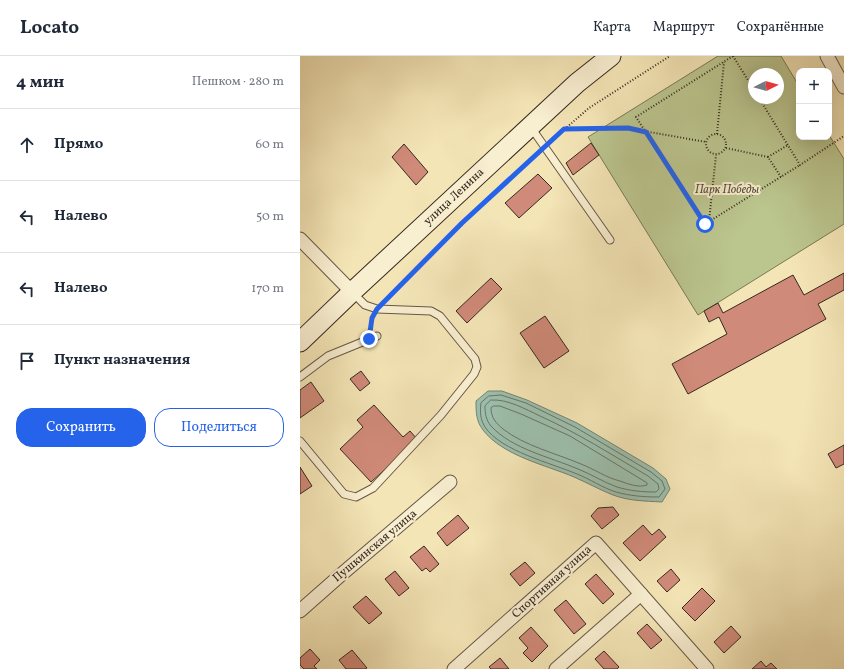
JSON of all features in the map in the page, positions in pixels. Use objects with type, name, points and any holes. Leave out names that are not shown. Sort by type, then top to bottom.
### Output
[{"type":"main road","name":"улица Ленина","points":[[300,342],[530,126],[577,83],[611,56]]},
{"type":"street","points":[[827,56],[844,87]]},
{"type":"street","points":[[300,239],[352,292]]},
{"type":"street","name":"Пушкинская улица","points":[[300,611],[342,573],[450,482]]},
{"type":"street","name":"Спортивная улица","points":[[454,669],[596,543],[707,669]]},
{"type":"street","points":[[556,669],[641,594]]},
{"type":"lane","points":[[530,126],[610,240]]},
{"type":"lane","points":[[300,441],[344,494],[356,497],[373,488],[441,415],[474,374],[477,367],[475,359],[440,316],[431,312],[377,309],[365,306],[352,292]]},
{"type":"lane","points":[[300,377],[328,356],[377,336]]},
{"type":"path","points":[[369,339],[372,318],[377,309],[462,223],[545,146],[589,108],[670,56]]},
{"type":"path","points":[[748,80],[733,56],[636,117],[705,224],[844,136]]},
{"type":"path","points":[[717,134],[724,62]]},
{"type":"path","points":[[763,104],[800,165]]},
{"type":"path","points":[[564,129],[628,128],[706,142]]},
{"type":"path","points":[[717,134],[725,139],[726,148],[722,153],[716,155],[706,149],[706,142],[710,136],[717,134]]},
{"type":"path","points":[[726,148],[768,157],[788,145]]},
{"type":"path","points":[[709,222],[716,155]]},
{"type":"path","points":[[768,157],[781,177]]},
{"type":"green space","name":"Парк Победы","points":[[718,56],[781,56],[796,81],[796,140],[832,140],[844,159],[844,224],[698,315],[588,137]]},
{"type":"water","points":[[488,391],[502,391],[527,400],[577,423],[653,468],[666,479],[670,489],[662,502],[625,498],[603,491],[574,477],[513,453],[492,439],[483,430],[479,423],[476,413],[476,401]]},
{"type":"building","points":[[591,143],[599,155],[573,175],[566,163]]},
{"type":"building","points":[[404,144],[428,172],[416,185],[392,157]]},
{"type":"building","points":[[538,174],[552,188],[519,218],[505,203]]},
{"type":"building","points":[[844,273],[844,290],[818,304],[826,319],[688,394],[672,364],[727,334],[719,317],[709,322],[704,311],[718,303],[723,313],[793,275],[804,295]]},
{"type":"building","points":[[491,278],[502,289],[467,323],[456,311]]},
{"type":"building","points":[[545,316],[569,351],[544,368],[520,333]]},
{"type":"building","points":[[361,371],[370,383],[360,391],[350,379]]},
{"type":"building","points":[[311,382],[324,401],[300,418],[300,390]]},
{"type":"building","points":[[374,405],[403,437],[410,431],[418,440],[371,482],[340,449],[363,427],[357,420]]},
{"type":"building","points":[[844,445],[844,464],[836,468],[828,454]]},
{"type":"building","points":[[300,467],[312,486],[300,494]]},
{"type":"building","points":[[613,507],[619,515],[602,529],[591,516],[598,508]]},
{"type":"building","points":[[458,515],[469,528],[447,546],[437,533]]},
{"type":"building","points":[[643,525],[652,535],[659,529],[666,537],[640,561],[623,543]]},
{"type":"building","points":[[424,546],[439,564],[430,572],[426,568],[422,571],[410,557]]},
{"type":"building","points":[[525,562],[535,573],[520,586],[510,574]]},
{"type":"building","points":[[671,569],[680,580],[667,592],[657,581]]},
{"type":"building","points":[[395,571],[409,588],[399,596],[385,579]]},
{"type":"building","points":[[596,574],[614,594],[603,604],[585,584]]},
{"type":"building","points":[[702,588],[715,601],[695,621],[682,608]]},
{"type":"building","points":[[366,596],[382,613],[369,624],[353,607]]},
{"type":"building","points":[[566,600],[586,624],[574,634],[554,610]]},
{"type":"building","points":[[647,624],[662,640],[651,649],[637,633]]},
{"type":"building","points":[[731,626],[741,637],[724,653],[714,642]]},
{"type":"building","points":[[531,627],[548,646],[532,662],[523,653],[528,648],[519,638]]},
{"type":"building","points":[[310,649],[320,660],[314,666],[317,669],[304,669],[300,665],[300,658]]},
{"type":"building","points":[[352,650],[367,668],[346,669],[339,660]]},
{"type":"building","points":[[604,651],[619,667],[617,669],[604,669],[595,659]]},
{"type":"building","points":[[500,658],[509,669],[491,669],[489,667]]},
{"type":"building","points":[[761,661],[766,667],[771,663],[777,669],[752,669]]},
{"type":"route","points":[[369,339],[372,318],[377,309],[462,223],[564,129],[628,128],[646,132],[705,224]]}]
